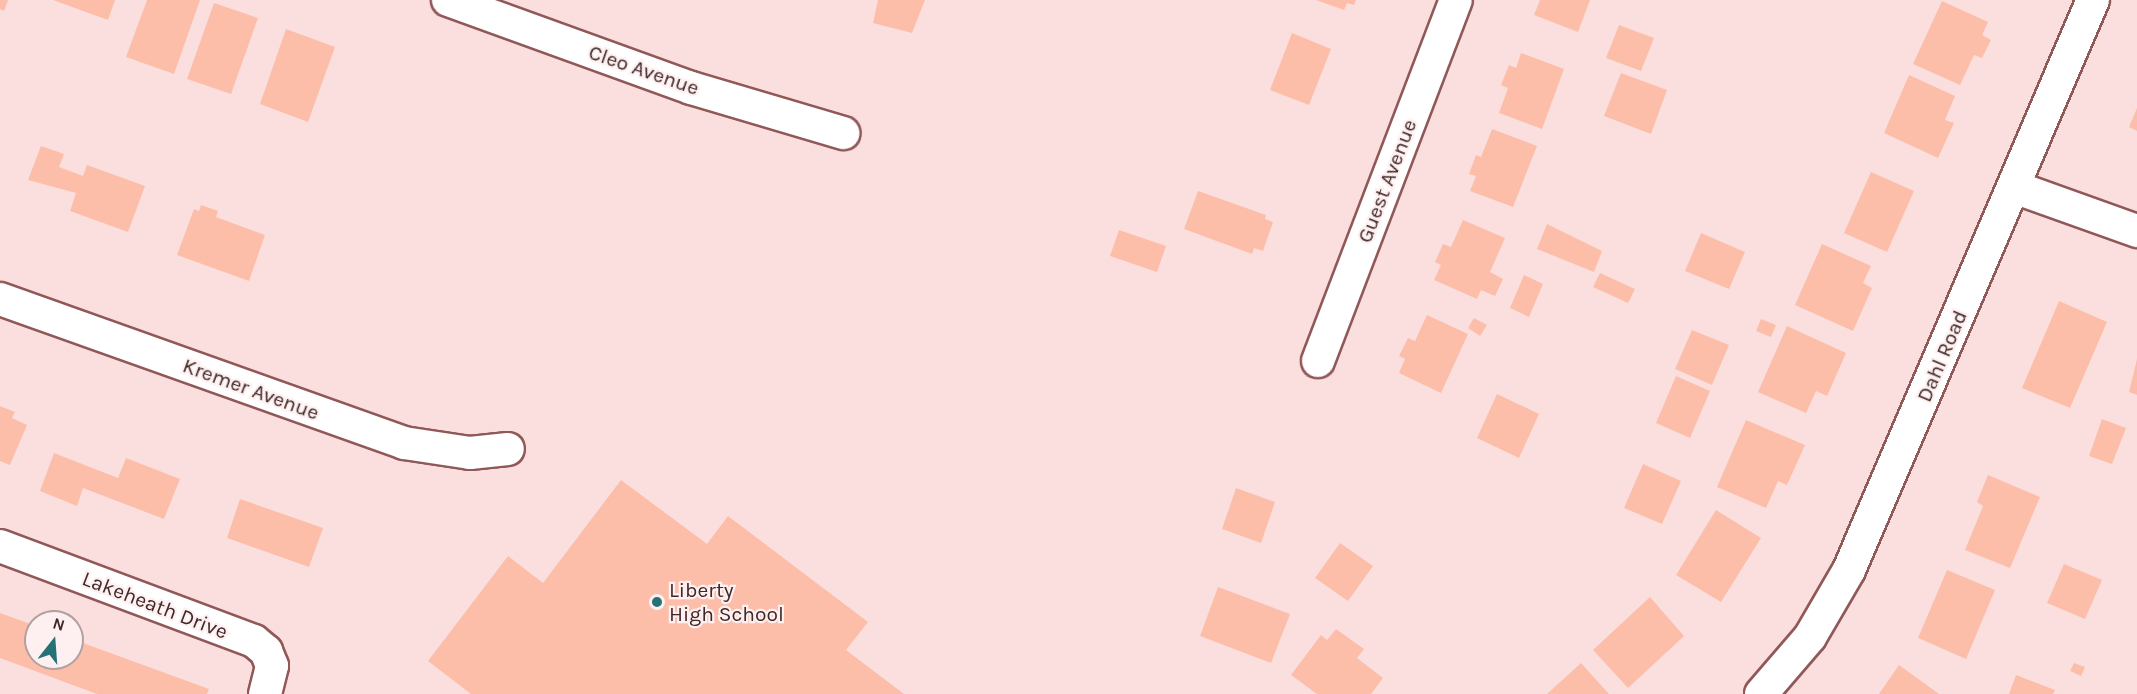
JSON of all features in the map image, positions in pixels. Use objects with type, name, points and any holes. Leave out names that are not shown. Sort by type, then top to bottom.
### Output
[{"type":"street","name":"Cleo Avenue","points":[[447,0],[691,88],[843,133]]},
{"type":"street","name":"Guest Avenue","points":[[1318,362],[1456,0]]},
{"type":"street","name":"Dahl Road","points":[[1761,694],[1810,637],[1849,570],[2093,0]]},
{"type":"street","points":[[2014,188],[2137,231]]},
{"type":"street","name":"Kremer Avenue","points":[[0,299],[404,442],[470,453],[508,449]]},
{"type":"street","name":"Lakeheath Drive","points":[[0,546],[254,641],[266,651],[272,666],[265,694]]},
{"type":"building","points":[[0,0],[8,0],[4,11],[0,9]]},
{"type":"building","points":[[53,0],[115,0],[108,20]]},
{"type":"building","points":[[147,0],[200,0],[174,74],[126,57]]},
{"type":"building","points":[[878,0],[925,0],[912,33],[873,23]]},
{"type":"building","points":[[1316,0],[1356,0],[1354,5],[1347,3],[1344,10]]},
{"type":"building","points":[[1540,0],[1590,0],[1578,32],[1534,15]]},
{"type":"building","points":[[1942,1],[1988,22],[1982,35],[1991,40],[1982,58],[1974,55],[1960,85],[1913,64]]},
{"type":"building","points":[[214,3],[258,18],[231,94],[187,79]]},
{"type":"building","points":[[1619,25],[1654,38],[1641,71],[1606,58]]},
{"type":"building","points":[[286,29],[335,47],[308,122],[260,104]]},
{"type":"building","points":[[1292,33],[1331,49],[1309,105],[1270,90]]},
{"type":"building","points":[[1521,53],[1564,69],[1542,129],[1499,113],[1508,88],[1501,85],[1509,65],[1516,68]]},
{"type":"building","points":[[1621,73],[1667,90],[1651,134],[1604,116]]},
{"type":"building","points":[[1909,75],[1955,96],[1945,120],[1954,123],[1938,158],[1884,133]]},
{"type":"building","points":[[2137,108],[2137,131],[2129,127]]},
{"type":"building","points":[[1492,129],[1537,146],[1513,207],[1470,191],[1476,176],[1469,174],[1476,155],[1481,157]]},
{"type":"building","points":[[41,146],[64,154],[59,167],[83,176],[87,165],[145,186],[128,232],[70,211],[76,193],[28,180]]},
{"type":"building","points":[[1871,172],[1914,191],[1887,252],[1844,233]]},
{"type":"building","points":[[1198,191],[1266,215],[1265,219],[1273,222],[1263,251],[1254,248],[1252,254],[1184,229]]},
{"type":"building","points":[[201,205],[218,211],[216,217],[265,235],[249,281],[177,255],[194,209],[199,211]]},
{"type":"building","points":[[1463,220],[1505,238],[1490,272],[1503,279],[1495,296],[1481,290],[1477,299],[1434,280],[1441,265],[1435,262],[1443,244],[1451,247]]},
{"type":"building","points":[[1547,224],[1602,251],[1594,272],[1537,249]]},
{"type":"building","points":[[1119,230],[1166,246],[1157,272],[1110,256]]},
{"type":"building","points":[[1701,233],[1745,252],[1729,289],[1685,271]]},
{"type":"building","points":[[1822,244],[1871,266],[1863,283],[1872,288],[1853,331],[1795,305]]},
{"type":"building","points":[[1600,273],[1635,289],[1628,303],[1593,287]]},
{"type":"building","points":[[1524,275],[1543,284],[1529,317],[1510,308]]},
{"type":"building","points":[[2059,301],[2107,322],[2070,408],[2022,388]]},
{"type":"building","points":[[1427,315],[1468,334],[1441,393],[1399,373],[1405,359],[1399,356],[1408,338],[1415,341]]},
{"type":"building","points":[[1474,318],[1487,325],[1480,336],[1468,328]]},
{"type":"building","points":[[1761,319],[1776,325],[1771,337],[1756,331]]},
{"type":"building","points":[[1787,326],[1846,353],[1827,396],[1816,391],[1806,413],[1758,392]]},
{"type":"building","points":[[1692,330],[1729,345],[1712,385],[1675,369]]},
{"type":"building","points":[[2137,359],[2137,395],[2129,392]]},
{"type":"building","points":[[1676,376],[1710,391],[1690,438],[1656,423]]},
{"type":"building","points":[[1497,394],[1539,414],[1519,458],[1477,438]]},
{"type":"building","points":[[0,406],[15,412],[12,418],[27,425],[10,465],[0,461]]},
{"type":"building","points":[[2102,419],[2126,428],[2112,464],[2089,456]]},
{"type":"building","points":[[1746,420],[1805,445],[1787,485],[1778,481],[1766,508],[1717,487]]},
{"type":"building","points":[[54,453],[118,478],[126,458],[180,479],[164,519],[83,488],[77,506],[40,491]]},
{"type":"building","points":[[1643,464],[1681,481],[1662,524],[1624,508]]},
{"type":"building","points":[[1988,475],[2040,497],[2010,568],[1965,550],[1983,506],[1977,502]]},
{"type":"building","name":"Liberty High School","points":[[621,480],[707,544],[728,516],[868,622],[846,650],[904,694],[471,694],[428,661],[508,556],[543,583]]},
{"type":"building","points":[[1236,488],[1275,502],[1261,543],[1222,529]]},
{"type":"building","points":[[240,499],[323,528],[309,567],[227,538]]},
{"type":"building","points":[[1716,510],[1761,538],[1721,602],[1676,575]]},
{"type":"building","points":[[1340,543],[1373,566],[1348,601],[1315,578]]},
{"type":"building","points":[[2064,564],[2102,580],[2085,619],[2047,603]]},
{"type":"building","points":[[1947,570],[1995,590],[1966,659],[1918,638]]},
{"type":"building","points":[[1218,587],[1290,614],[1271,663],[1200,636]]},
{"type":"building","points":[[1650,597],[1684,636],[1628,688],[1593,650]]},
{"type":"building","points":[[0,613],[24,622],[24,667],[0,658]]},
{"type":"building","points":[[1336,629],[1364,649],[1357,658],[1383,678],[1371,694],[1317,694],[1291,675],[1321,635],[1327,640]]},
{"type":"building","points":[[84,643],[209,689],[207,694],[97,694],[32,670],[84,670]]},
{"type":"building","points":[[1581,663],[1609,694],[1547,694]]},
{"type":"building","points":[[2074,663],[2085,667],[2081,676],[2070,671]]},
{"type":"building","points":[[1899,665],[1939,694],[1879,694]]},
{"type":"building","points":[[2016,675],[2055,690],[2053,694],[2009,694]]},
{"type":"place","name":"Liberty High School","points":[[657,602]]}]
